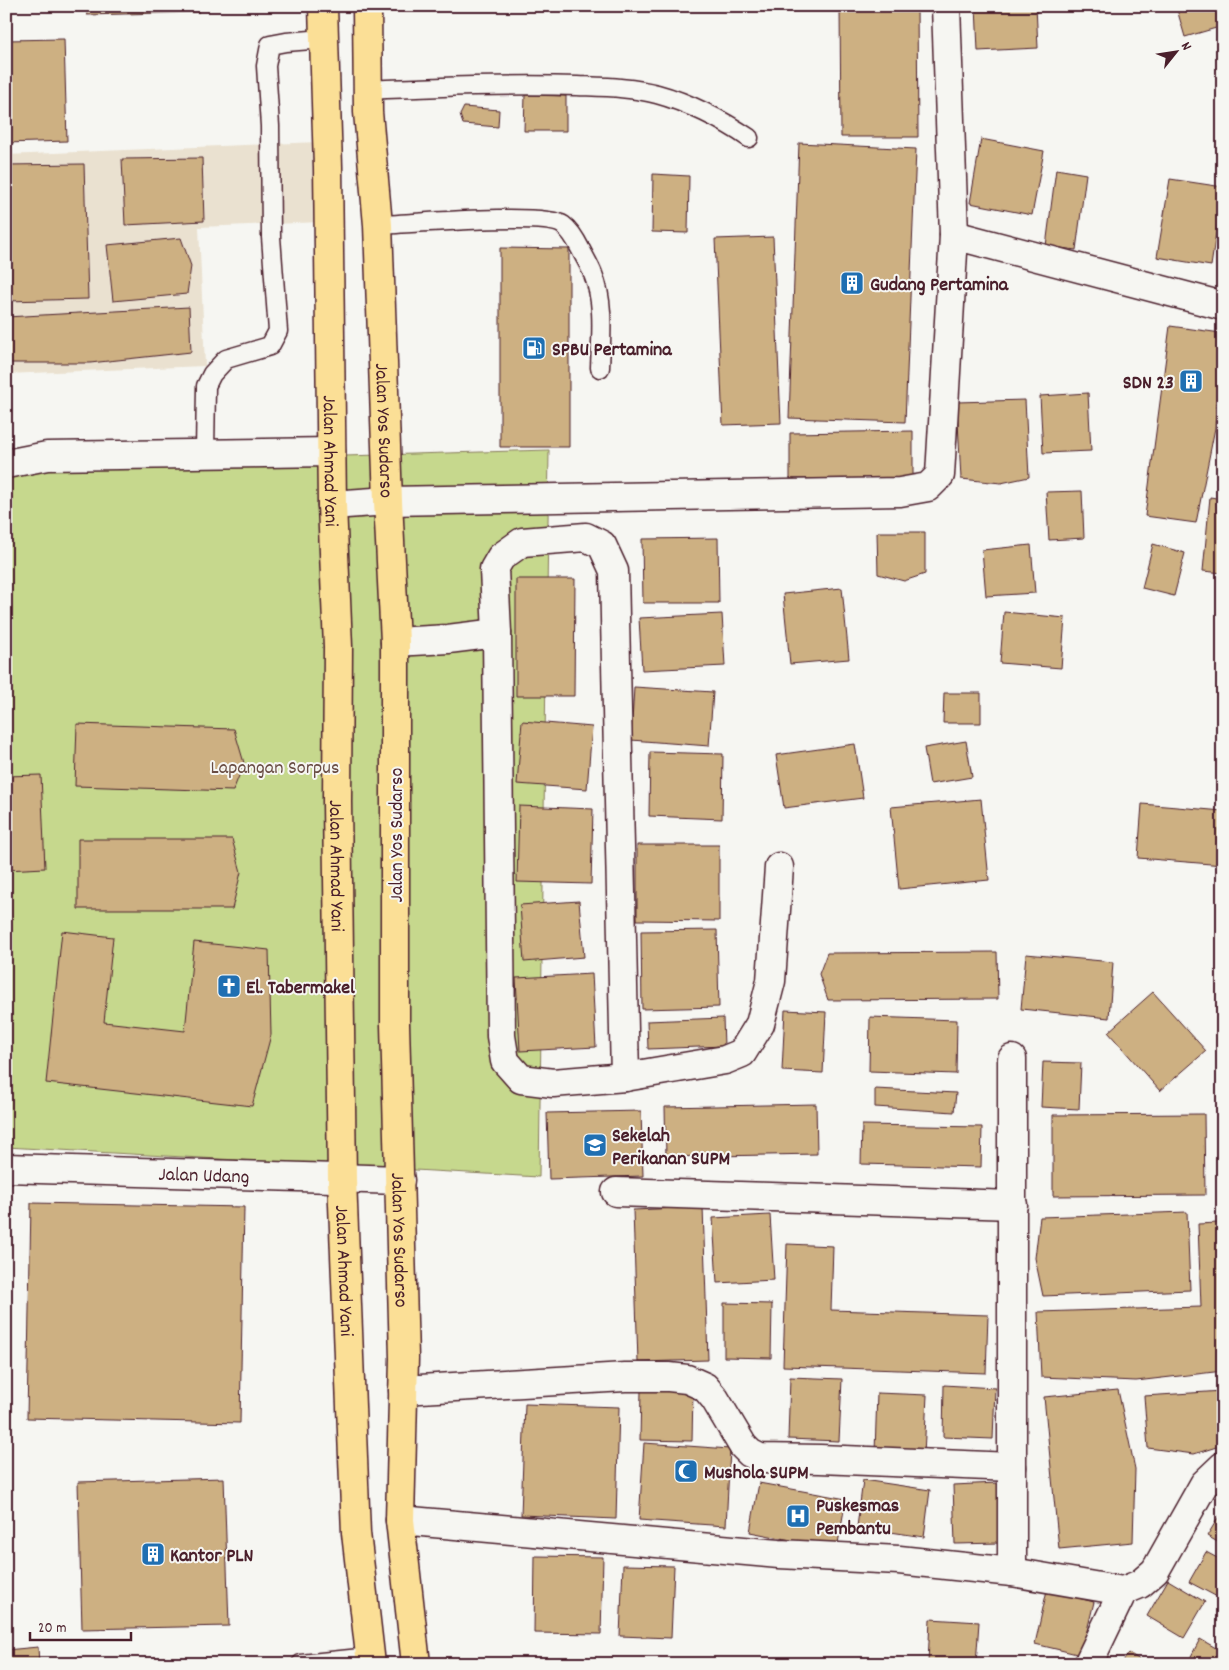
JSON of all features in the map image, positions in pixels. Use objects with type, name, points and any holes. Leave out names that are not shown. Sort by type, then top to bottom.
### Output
[{"type":"highway","name":"Jalan Ahmad Yani","points":[[323,6],[328,167],[330,452],[338,647],[337,802],[342,1180],[356,1533],[370,1660]]},
{"type":"highway","name":"Jalan Yos Sudarso","points":[[368,6],[368,112],[378,225],[395,642],[395,1024],[400,1180],[403,1390],[400,1520],[416,1664]]},
{"type":"street","points":[[332,505],[388,501],[900,492],[928,487],[940,475],[954,236],[946,6]]},
{"type":"street","points":[[954,236],[1223,306]]},
{"type":"street","points":[[6,464],[47,456],[330,452]]},
{"type":"street","points":[[625,1077],[614,571],[602,545],[586,537],[522,542],[501,557],[494,569],[497,633],[500,1036],[505,1061],[521,1079],[553,1083],[625,1077],[725,1060],[742,1053],[760,1024],[771,981],[779,867]]},
{"type":"street","points":[[395,642],[448,639],[497,633]]},
{"type":"street","points":[[1012,1059],[1012,1572]]},
{"type":"street","name":"Jalan Udang","points":[[6,1168],[342,1180],[400,1180]]},
{"type":"street","points":[[616,1192],[1013,1205]]},
{"type":"street","points":[[403,1390],[625,1377],[688,1379],[705,1387],[715,1399],[743,1446],[750,1454],[760,1458],[820,1458],[1012,1467]]},
{"type":"street","points":[[400,1520],[779,1554],[899,1560],[1012,1572],[1124,1591],[1140,1584],[1155,1571],[1204,1484],[1223,1466]]},
{"type":"street","points":[[1088,1664],[1124,1591]]},
{"type":"lane","points":[[206,454],[206,386],[212,374],[226,359],[270,346],[278,330],[271,238],[270,126],[266,66],[270,45],[324,39]]},
{"type":"lane","points":[[368,90],[520,84],[622,88],[665,97],[731,126],[749,138]]},
{"type":"lane","points":[[378,225],[499,220],[543,220],[563,225],[577,243],[593,275],[600,304],[602,334],[600,368]]},
{"type":"lane","points":[[301,1664],[370,1660]]},
{"type":"shaded area","points":[[318,142],[322,222],[199,227],[205,366],[6,374],[6,363],[90,363],[191,352],[189,308],[6,317],[6,301],[88,299],[84,164],[6,165],[6,155]],"holes":[[[202,158],[204,221],[125,224],[122,159]],[[181,238],[191,266],[187,294],[113,301],[107,245]]]},
{"type":"green space","name":"Lapangan Sorpus","points":[[549,450],[539,1177],[6,1147],[6,466]]},
{"type":"building","points":[[86,6],[199,6],[199,12],[87,15]]},
{"type":"building","points":[[840,6],[917,6],[918,137],[841,137]]},
{"type":"building","points":[[976,6],[1036,6],[1038,48],[978,51]]},
{"type":"building","points":[[1176,6],[1223,6],[1223,26],[1185,37]]},
{"type":"building","points":[[64,39],[67,141],[6,143],[6,40]]},
{"type":"building","points":[[525,95],[566,96],[566,131],[524,131]]},
{"type":"building","points":[[464,107],[499,110],[498,127],[463,124],[460,115]]},
{"type":"building","points":[[981,139],[1044,151],[1032,215],[970,203]]},
{"type":"building","name":"Gudang Pertamina","points":[[799,143],[916,149],[905,422],[789,418]]},
{"type":"building","points":[[202,158],[204,221],[125,225],[122,159]]},
{"type":"building","points":[[84,164],[88,299],[6,301],[6,165]]},
{"type":"building","points":[[1056,169],[1086,174],[1076,250],[1046,246]]},
{"type":"building","points":[[653,174],[689,176],[688,233],[652,232]]},
{"type":"building","points":[[1170,179],[1223,187],[1211,266],[1157,257]]},
{"type":"building","points":[[773,237],[781,423],[723,425],[715,239]]},
{"type":"building","points":[[181,238],[191,266],[187,294],[113,301],[107,245]]},
{"type":"building","name":"SPBU Pertamina","points":[[500,248],[569,249],[569,447],[500,447]]},
{"type":"building","points":[[189,307],[191,352],[90,363],[6,363],[6,317]]},
{"type":"building","name":"SDN 23","points":[[1170,326],[1221,333],[1215,428],[1196,523],[1145,516]]},
{"type":"building","points":[[1088,393],[1091,451],[1043,453],[1040,396]]},
{"type":"building","points":[[1025,400],[1029,477],[1001,483],[961,479],[957,402]]},
{"type":"building","points":[[913,431],[913,478],[790,479],[790,433]]},
{"type":"building","points":[[1082,491],[1084,538],[1049,540],[1046,492]]},
{"type":"building","points":[[1210,497],[1223,499],[1223,573],[1203,571]]},
{"type":"building","points":[[877,532],[925,532],[925,574],[904,581],[878,574]]},
{"type":"building","points":[[718,538],[719,603],[643,603],[642,539]]},
{"type":"building","points":[[1153,544],[1185,553],[1174,596],[1142,588]]},
{"type":"building","points":[[1031,545],[1035,593],[986,596],[982,550]]},
{"type":"building","points":[[516,579],[575,579],[574,696],[516,696]]},
{"type":"building","points":[[842,588],[849,659],[790,664],[783,594]]},
{"type":"building","points":[[1004,612],[1065,618],[1061,668],[1000,663]]},
{"type":"building","points":[[722,614],[725,666],[642,670],[639,618]]},
{"type":"building","points":[[634,687],[713,692],[709,746],[631,740]]},
{"type":"building","points":[[944,693],[981,693],[981,723],[943,723]]},
{"type":"building","points":[[522,721],[592,727],[587,789],[517,784]]},
{"type":"building","points":[[77,724],[234,729],[244,763],[233,791],[75,786]]},
{"type":"building","points":[[966,741],[972,777],[930,784],[924,748]]},
{"type":"building","points":[[855,744],[863,798],[784,808],[776,755]]},
{"type":"building","points":[[650,752],[723,754],[722,819],[649,816]]},
{"type":"building","points":[[41,775],[45,868],[6,870],[6,776]]},
{"type":"building","points":[[981,799],[989,880],[899,889],[891,807]]},
{"type":"building","points":[[1142,804],[1223,811],[1223,865],[1138,858]]},
{"type":"building","points":[[519,806],[593,809],[591,884],[517,882]]},
{"type":"building","points":[[78,839],[232,839],[241,872],[232,909],[78,909]]},
{"type":"building","points":[[637,845],[719,845],[719,921],[637,920]]},
{"type":"building","points":[[579,901],[584,957],[524,962],[520,905]]},
{"type":"building","points":[[717,930],[719,1007],[642,1009],[641,931]]},
{"type":"building","name":"El. Tabermakel","points":[[62,931],[113,937],[104,1022],[185,1031],[194,942],[269,950],[271,1035],[252,1106],[46,1083]]},
{"type":"building","points":[[997,952],[998,999],[828,1000],[819,974],[827,953]]},
{"type":"building","points":[[1026,954],[1113,962],[1109,1018],[1021,1009]]},
{"type":"building","points":[[592,974],[596,1047],[520,1051],[516,978]]},
{"type":"building","points":[[1153,992],[1206,1051],[1160,1091],[1108,1032]]},
{"type":"building","points":[[785,1010],[826,1012],[823,1073],[782,1071]]},
{"type":"building","points":[[870,1017],[957,1020],[956,1074],[869,1071]]},
{"type":"building","points":[[723,1018],[724,1046],[648,1049],[647,1021]]},
{"type":"building","points":[[1043,1062],[1081,1063],[1079,1109],[1041,1107]]},
{"type":"building","points":[[875,1089],[956,1093],[954,1112],[875,1107]]},
{"type":"building","points":[[816,1104],[817,1154],[666,1157],[665,1107]]},
{"type":"building","name":"Sekelah Perikanan SUPM","points":[[641,1111],[643,1176],[549,1179],[547,1113]]},
{"type":"building","points":[[1204,1114],[1205,1195],[1053,1196],[1053,1115]]},
{"type":"building","points":[[862,1125],[982,1127],[981,1167],[861,1164]]},
{"type":"building","points":[[31,1203],[244,1207],[240,1423],[27,1418]]},
{"type":"building","points":[[703,1207],[708,1360],[638,1362],[633,1210]]},
{"type":"building","points":[[1187,1212],[1190,1290],[1043,1296],[1035,1258],[1040,1217]]},
{"type":"building","points":[[770,1215],[774,1280],[717,1283],[713,1218]]},
{"type":"building","points":[[1218,1223],[1223,1371],[1136,1381],[1041,1377],[1038,1312],[1201,1307],[1198,1224]]},
{"type":"building","points":[[787,1244],[833,1246],[831,1310],[988,1315],[986,1373],[783,1366]]},
{"type":"building","points":[[724,1303],[772,1304],[771,1358],[724,1357]]},
{"type":"building","points":[[790,1377],[842,1379],[839,1441],[788,1439]]},
{"type":"building","points":[[944,1385],[995,1388],[993,1439],[943,1437]]},
{"type":"building","points":[[641,1390],[693,1391],[692,1441],[640,1440]]},
{"type":"building","points":[[1118,1390],[1135,1469],[1133,1542],[1059,1549],[1044,1397]]},
{"type":"building","points":[[1223,1391],[1223,1445],[1194,1454],[1148,1448],[1144,1396]]},
{"type":"building","points":[[877,1393],[927,1395],[924,1455],[875,1452]]},
{"type":"building","points":[[525,1404],[619,1407],[616,1519],[521,1515]]},
{"type":"building","name":"Mushola SUPM","points":[[644,1443],[730,1449],[726,1526],[639,1520]]},
{"type":"building","name":"Kantor PLN","points":[[224,1478],[229,1626],[82,1629],[78,1482]]},
{"type":"building","points":[[863,1480],[930,1490],[924,1537],[857,1527]]},
{"type":"building","name":"Puskesmas Pembantu","points":[[759,1483],[846,1499],[837,1549],[750,1532]]},
{"type":"building","points":[[998,1483],[1000,1543],[955,1544],[953,1485]]},
{"type":"building","points":[[1223,1510],[1223,1545],[1207,1536]]},
{"type":"building","points":[[1206,1552],[1223,1561],[1223,1600],[1189,1582]]},
{"type":"building","points":[[535,1556],[603,1557],[601,1634],[534,1633]]},
{"type":"building","points":[[623,1565],[674,1566],[671,1638],[620,1636]]},
{"type":"building","points":[[1168,1580],[1205,1602],[1184,1638],[1147,1616]]},
{"type":"building","points":[[1047,1590],[1094,1602],[1081,1655],[1035,1644]]},
{"type":"building","points":[[930,1619],[979,1622],[976,1664],[928,1664]]},
{"type":"building","points":[[1200,1639],[1223,1652],[1223,1664],[1187,1664]]},
{"type":"building","points":[[38,1647],[39,1664],[6,1664],[6,1650]]},
{"type":"building","points":[[1129,1653],[1146,1664],[1121,1664]]},
{"type":"place","name":"Gudang Pertamina","points":[[852,283]]},
{"type":"place","name":"SPBU Pertamina","points":[[534,348]]},
{"type":"place","name":"SDN 23","points":[[1191,381]]},
{"type":"place","name":"El. Tabermakel","points":[[229,986]]},
{"type":"place","name":"Sekelah Perikanan SUPM","points":[[595,1145]]},
{"type":"place","name":"Mushola SUPM","points":[[686,1471]]},
{"type":"place","name":"Puskesmas Pembantu","points":[[798,1516]]},
{"type":"place","name":"Kantor PLN","points":[[153,1554]]}]
